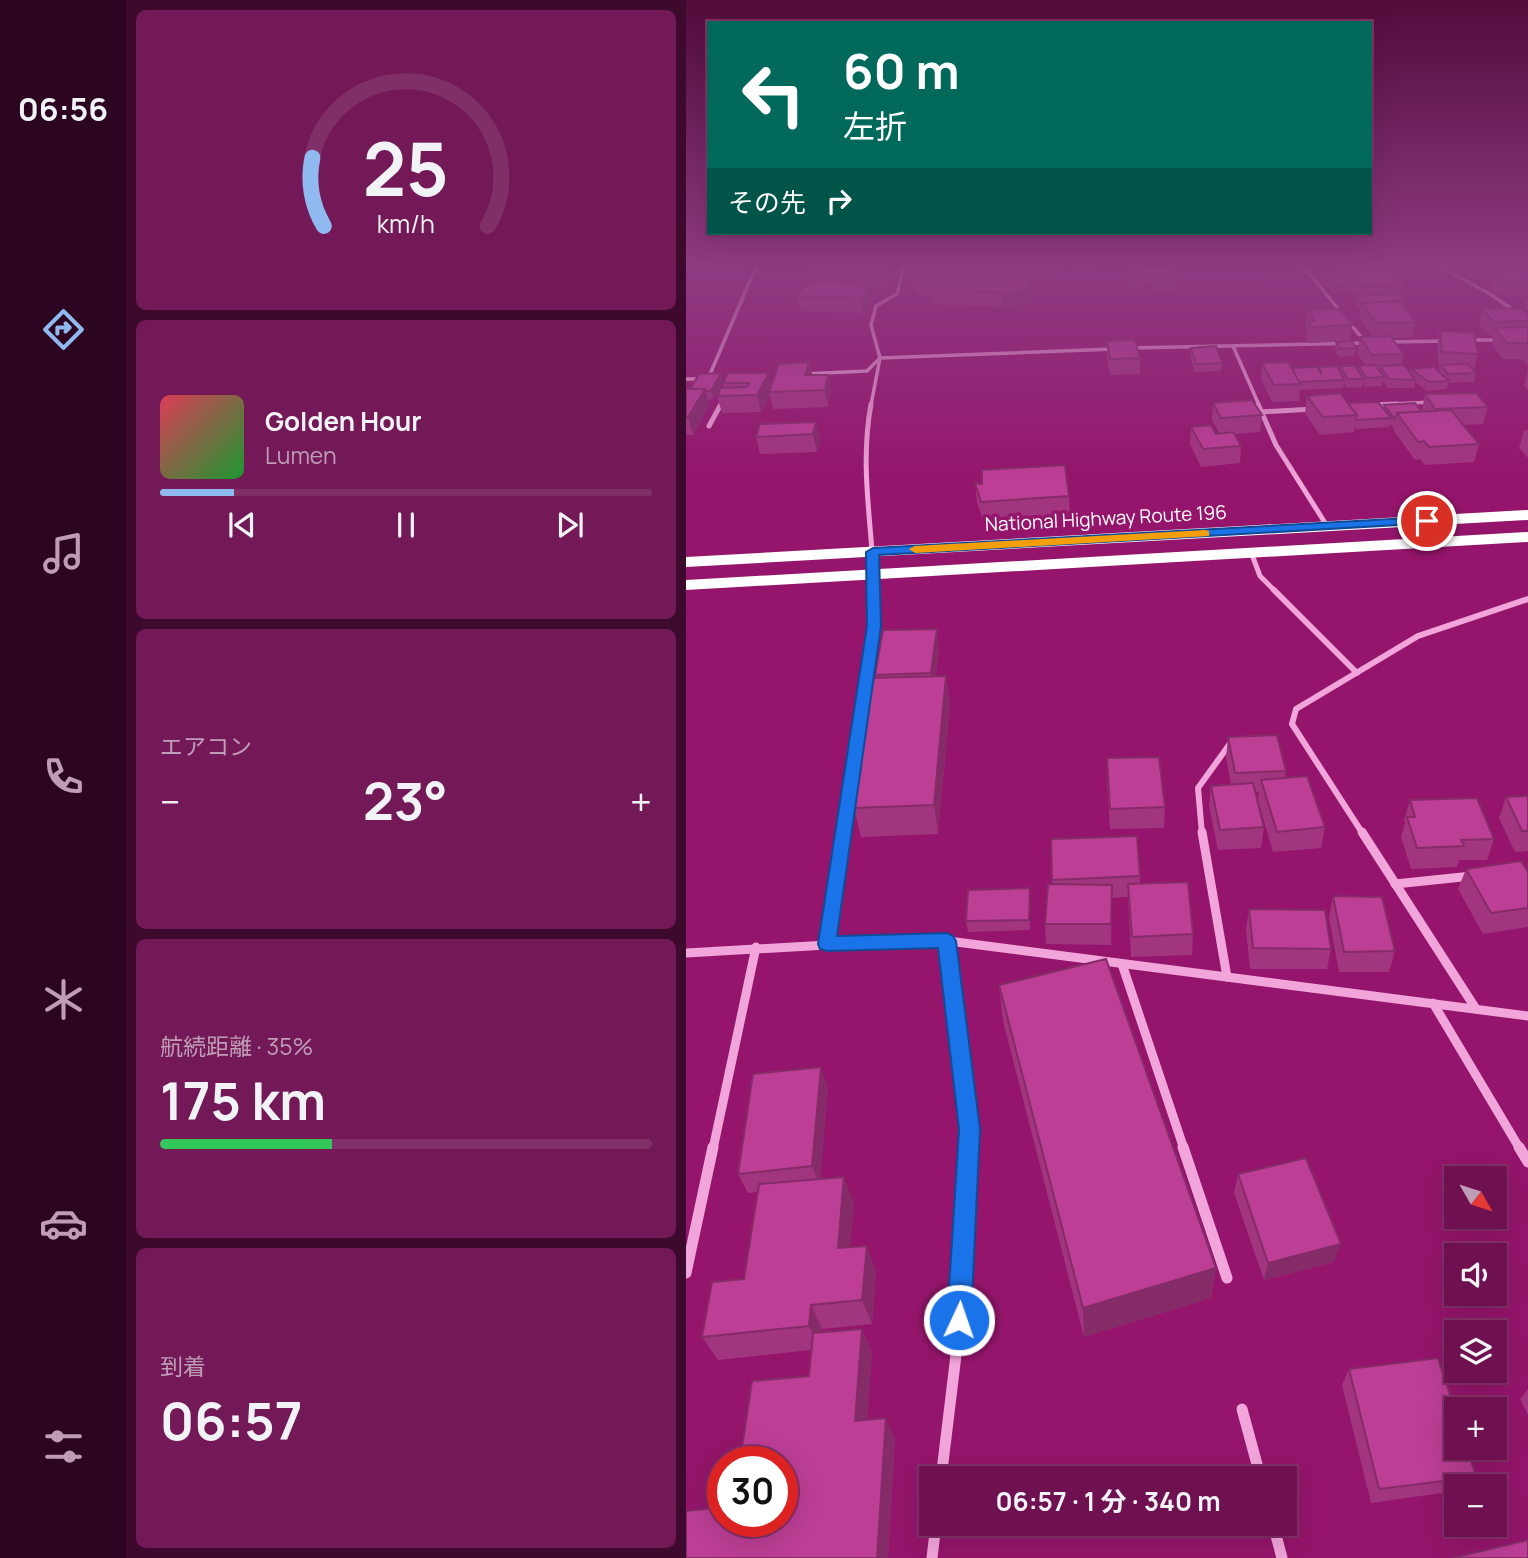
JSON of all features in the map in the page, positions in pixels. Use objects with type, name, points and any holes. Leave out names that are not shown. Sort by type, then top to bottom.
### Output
[{"type":"highway","name":"National Highway Route 196","points":[[686,562],[1528,515]]},
{"type":"highway","name":"National Highway Route 196","points":[[686,585],[1528,537]]},
{"type":"street","points":[[708,379],[727,335]]},
{"type":"street","points":[[864,695],[874,626],[873,552],[864,474],[867,426],[880,358],[874,335]]},
{"type":"street","points":[[1359,335],[1366,343]]},
{"type":"street","points":[[801,374],[867,371],[880,358],[1012,351],[1501,340]]},
{"type":"street","points":[[1233,346],[1276,445],[1327,526]]},
{"type":"street","points":[[687,381],[722,378]]},
{"type":"street","points":[[709,426],[729,389]]},
{"type":"street","points":[[1366,406],[1443,401]]},
{"type":"street","points":[[1260,412],[1326,408]]},
{"type":"street","points":[[1251,552],[1260,576],[1357,673]]},
{"type":"street","points":[[1476,1009],[1292,724],[1296,709],[1418,636],[1528,599]]},
{"type":"street","points":[[1227,977],[1202,834],[1198,788],[1229,745]]},
{"type":"street","points":[[827,944],[854,764]]},
{"type":"street","points":[[1395,884],[1488,874]]},
{"type":"street","points":[[943,1466],[957,1347],[970,1129],[947,941]]},
{"type":"street","points":[[686,953],[756,947],[947,941],[1528,1016]]},
{"type":"street","points":[[686,1273],[756,947]]},
{"type":"street","points":[[1122,964],[1227,1278]]},
{"type":"street","points":[[1433,1003],[1528,1162]]},
{"type":"street","points":[[1242,1409],[1257,1466]]},
{"type":"street","points":[[932,1558],[935,1536]]},
{"type":"street","points":[[1276,1536],[1282,1558]]},
{"type":"building","points":[[1440,335],[1474,335],[1478,354],[1442,352]]},
{"type":"building","points":[[1500,335],[1528,335],[1528,344],[1507,343]]},
{"type":"building","points":[[1390,336],[1404,354],[1372,355],[1360,337]]},
{"type":"building","points":[[1135,340],[1140,358],[1110,359],[1107,341]]},
{"type":"building","points":[[1352,341],[1356,348],[1340,349],[1336,342]]},
{"type":"building","points":[[1216,346],[1222,363],[1196,364],[1191,348]]},
{"type":"building","points":[[809,362],[805,375],[828,375],[825,390],[769,392],[779,364]]},
{"type":"building","points":[[1288,362],[1301,384],[1274,385],[1262,363]]},
{"type":"building","points":[[1468,364],[1476,373],[1448,374],[1441,365]]},
{"type":"building","points":[[1375,365],[1384,377],[1367,378],[1359,366]]},
{"type":"building","points":[[1404,365],[1415,380],[1389,379],[1380,366]]},
{"type":"building","points":[[1337,366],[1344,380],[1299,382],[1292,368],[1317,367],[1322,375],[1319,367]]},
{"type":"building","points":[[1340,366],[1355,366],[1364,379],[1348,379]]},
{"type":"building","points":[[1434,367],[1449,381],[1429,382],[1411,369]]},
{"type":"building","points":[[721,373],[711,391],[690,389],[699,374]]},
{"type":"building","points":[[728,373],[769,373],[757,395],[717,396],[721,388],[747,387],[749,383],[723,383]]},
{"type":"building","points":[[686,389],[705,389],[688,417],[686,417]]},
{"type":"building","points":[[1340,393],[1357,415],[1323,417],[1307,396]]},
{"type":"building","points":[[1476,393],[1488,407],[1435,409],[1425,394]]},
{"type":"building","points":[[1252,400],[1262,415],[1221,418],[1213,403]]},
{"type":"building","points":[[1378,402],[1391,418],[1358,420],[1348,403]]},
{"type":"building","points":[[1415,403],[1422,412],[1397,413],[1395,419],[1384,405]]},
{"type":"building","points":[[1451,410],[1479,444],[1429,447],[1424,441],[1418,442],[1397,413]]},
{"type":"building","points":[[816,422],[813,434],[756,437],[760,424]]},
{"type":"building","points":[[1211,425],[1216,434],[1233,432],[1241,446],[1203,449],[1191,427]]},
{"type":"building","points":[[1065,465],[1069,496],[981,502],[975,483],[982,484],[982,470]]},
{"type":"building","points":[[937,629],[931,673],[875,675],[883,630]]},
{"type":"building","points":[[946,676],[934,805],[854,808],[861,768],[849,769],[867,678]]},
{"type":"building","points":[[1277,735],[1286,771],[1235,773],[1228,737]]},
{"type":"building","points":[[1159,757],[1165,807],[1110,809],[1107,758]]},
{"type":"building","points":[[1307,776],[1325,827],[1277,832],[1261,780]]},
{"type":"building","points":[[1253,783],[1264,827],[1220,830],[1211,786]]},
{"type":"building","points":[[1528,796],[1528,831],[1522,831],[1506,797]]},
{"type":"building","points":[[1477,798],[1494,839],[1461,840],[1464,846],[1417,848],[1407,817],[1415,817],[1410,800]]},
{"type":"building","points":[[1137,836],[1140,876],[1052,880],[1051,839]]},
{"type":"building","points":[[1521,861],[1528,872],[1528,908],[1491,913],[1466,869]]},
{"type":"building","points":[[1188,882],[1193,934],[1132,937],[1128,884]]},
{"type":"building","points":[[1048,884],[1112,885],[1111,924],[1045,924]]},
{"type":"building","points":[[1030,888],[1029,920],[966,921],[968,890]]},
{"type":"building","points":[[1333,896],[1382,897],[1395,951],[1344,952]]},
{"type":"building","points":[[1249,909],[1325,910],[1331,949],[1253,948]]},
{"type":"building","points":[[1106,959],[1216,1268],[1083,1308],[999,985]]},
{"type":"building","points":[[821,1067],[812,1166],[738,1174],[753,1074]]},
{"type":"building","points":[[1306,1158],[1341,1244],[1268,1263],[1238,1174]]},
{"type":"building","points":[[844,1177],[838,1248],[867,1246],[862,1300],[811,1305],[809,1326],[702,1337],[712,1282],[744,1279],[759,1184]]},
{"type":"building","points":[[862,1329],[855,1421],[886,1418],[877,1558],[686,1558],[686,1511],[707,1509],[707,1537],[798,1537],[798,1446],[742,1446],[752,1381],[809,1376],[813,1333]]},
{"type":"building","points":[[1438,1358],[1451,1397],[1444,1397],[1444,1460],[1471,1460],[1475,1474],[1444,1474],[1444,1481],[1379,1489],[1349,1369]]},
{"type":"building","points":[[1528,1540],[1528,1558],[1452,1558]]},
{"type":"slow traffic","points":[[915,549],[1205,533]]},
{"type":"route","points":[[959,1320],[970,1129],[947,941],[933,939],[827,944],[874,626],[873,552],[1427,521]]}]
